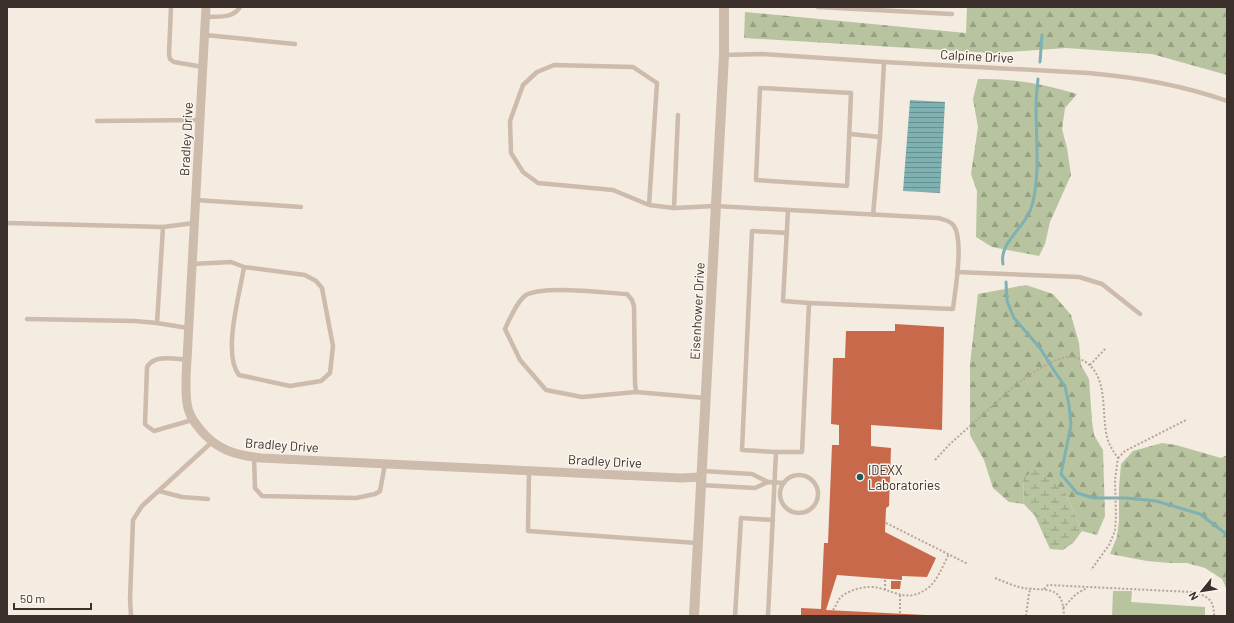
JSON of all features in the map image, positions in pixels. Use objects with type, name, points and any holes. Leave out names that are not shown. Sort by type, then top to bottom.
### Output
[{"type":"street","name":"Bradley Drive","points":[[206,7],[188,328],[187,404],[192,420],[212,442],[219,447],[240,456],[680,478],[701,477]]},
{"type":"street","name":"Eisenhower Drive","points":[[694,616],[724,56],[724,7]]},
{"type":"lane","points":[[171,7],[170,60],[203,67]]},
{"type":"lane","points":[[206,17],[231,16],[240,7]]},
{"type":"lane","points":[[818,7],[952,14]]},
{"type":"lane","points":[[205,35],[295,44]]},
{"type":"lane","name":"Calpine Drive","points":[[724,56],[762,54],[1088,73],[1121,76],[1164,83],[1227,101]]},
{"type":"lane","points":[[873,215],[880,137],[884,62]]},
{"type":"lane","points":[[649,205],[657,83],[633,67],[554,65],[537,72],[523,85],[510,121],[511,153],[523,172],[538,183],[613,190],[649,205],[674,208],[715,206],[938,218],[949,221],[954,226],[958,240],[957,272],[953,310],[783,301],[788,210]]},
{"type":"lane","points":[[760,88],[851,94],[850,134],[847,186],[756,180],[760,88]]},
{"type":"lane","points":[[674,208],[678,114]]},
{"type":"lane","points":[[97,121],[200,120]]},
{"type":"lane","points":[[850,134],[880,137]]},
{"type":"lane","points":[[196,200],[301,207]]},
{"type":"lane","points":[[7,223],[163,227],[194,223]]},
{"type":"lane","points":[[157,323],[163,227]]},
{"type":"lane","points":[[787,234],[752,231],[742,450],[802,452],[809,303]]},
{"type":"lane","points":[[192,264],[231,262],[244,267],[305,275],[316,281],[322,288],[333,346],[330,373],[321,381],[290,386],[238,375],[234,369],[231,342],[244,267]]},
{"type":"lane","points":[[957,272],[1079,277],[1102,284],[1140,314]]},
{"type":"lane","points":[[636,392],[634,306],[632,300],[627,294],[549,290],[526,295],[513,311],[505,329],[520,360],[546,390],[582,397],[636,392],[705,398]]},
{"type":"lane","points":[[27,319],[135,321],[188,328]]},
{"type":"lane","points":[[187,360],[155,359],[149,363],[147,367],[145,424],[154,431],[192,420]]},
{"type":"lane","points":[[131,616],[130,600],[133,520],[142,506],[212,442]]},
{"type":"lane","points":[[768,616],[776,452]]},
{"type":"lane","points":[[254,457],[255,488],[262,496],[356,498],[374,494],[380,491],[385,464]]},
{"type":"lane","points":[[529,470],[528,531],[697,543]]},
{"type":"lane","points":[[701,477],[752,474],[768,482],[784,483],[793,476],[805,476],[815,483],[819,495],[814,507],[809,511],[802,513],[796,513],[784,507],[779,493],[784,483]]},
{"type":"lane","points":[[701,477],[755,488],[768,482]]},
{"type":"lane","points":[[159,491],[182,497],[208,499]]},
{"type":"lane","points":[[736,616],[741,518],[773,520]]},
{"type":"path","points":[[1090,365],[1106,348]]},
{"type":"path","points":[[935,460],[950,444],[1018,383],[1052,362],[1060,358],[1071,356],[1090,365],[1100,381],[1107,436],[1111,448],[1118,458]]},
{"type":"path","points":[[1091,570],[1109,545],[1115,530],[1115,480],[1118,458],[1125,451],[1186,420]]},
{"type":"path","points":[[886,523],[968,564]]},
{"type":"path","points":[[834,610],[842,597],[855,590],[871,586],[900,595],[908,596],[918,593],[928,588],[934,582],[949,554]]},
{"type":"path","points":[[885,578],[885,590]]},
{"type":"path","points":[[995,578],[1019,587],[1044,588],[1052,591],[1057,594],[1063,602],[1064,616]]},
{"type":"path","points":[[1044,588],[1048,585],[1191,592],[1205,596],[1211,601],[1214,608],[1214,616]]},
{"type":"path","points":[[1064,608],[1076,594],[1088,587]]},
{"type":"path","points":[[1026,616],[1031,588]]},
{"type":"path","points":[[900,595],[900,613]]},
{"type":"green space","points":[[967,7],[1227,7],[1227,75],[1152,54],[1066,48],[993,53],[744,38],[745,12],[966,33]]},
{"type":"green space","points":[[978,79],[1028,82],[1077,94],[1065,108],[1062,129],[1067,148],[1071,175],[1050,222],[1045,244],[1039,256],[992,247],[976,237],[977,191],[971,174],[978,127],[973,99]]},
{"type":"green space","points":[[1026,285],[1053,294],[1071,315],[1079,343],[1081,365],[1089,379],[1094,435],[1103,450],[1105,516],[1097,535],[1082,531],[1066,494],[1023,478],[1024,504],[1009,502],[993,488],[984,460],[970,435],[970,364],[978,294]]},
{"type":"green space","points":[[1162,443],[1176,445],[1221,458],[1227,455],[1227,590],[1222,579],[1205,568],[1187,563],[1147,561],[1110,554],[1117,537],[1119,521],[1121,464],[1133,451]]},
{"type":"green space","points":[[1037,468],[1066,494],[1082,531],[1073,543],[1063,550],[1050,549],[1035,516],[1024,504],[1023,478]]},
{"type":"green space","points":[[1113,591],[1132,591],[1131,602],[1205,607],[1205,616],[1112,616]]},
{"type":"water","points":[[910,100],[945,102],[940,193],[903,191]]},
{"type":"building","name":"IDEXX Laboratories","points":[[895,324],[944,327],[942,430],[871,425],[871,446],[891,448],[889,506],[886,508],[885,532],[936,558],[927,577],[902,576],[902,580],[837,575],[826,610],[925,616],[801,616],[801,608],[821,609],[824,543],[828,543],[832,445],[839,445],[839,425],[831,424],[833,358],[845,358],[846,331],[895,331]]},
{"type":"building","points":[[891,581],[901,581],[900,589],[891,589]]},
{"type":"waterway","points":[[1040,62],[1042,35]]},
{"type":"waterway","points":[[1003,264],[1005,249],[1027,218],[1036,187],[1036,105],[1038,79]]},
{"type":"waterway","points":[[1006,282],[1007,301],[1014,318],[1040,348],[1065,386],[1071,425],[1061,474],[1077,493],[1094,498],[1127,498],[1156,501],[1200,514],[1225,533],[1227,537]]},
{"type":"place","name":"IDEXX Laboratories","points":[[860,477]]}]
